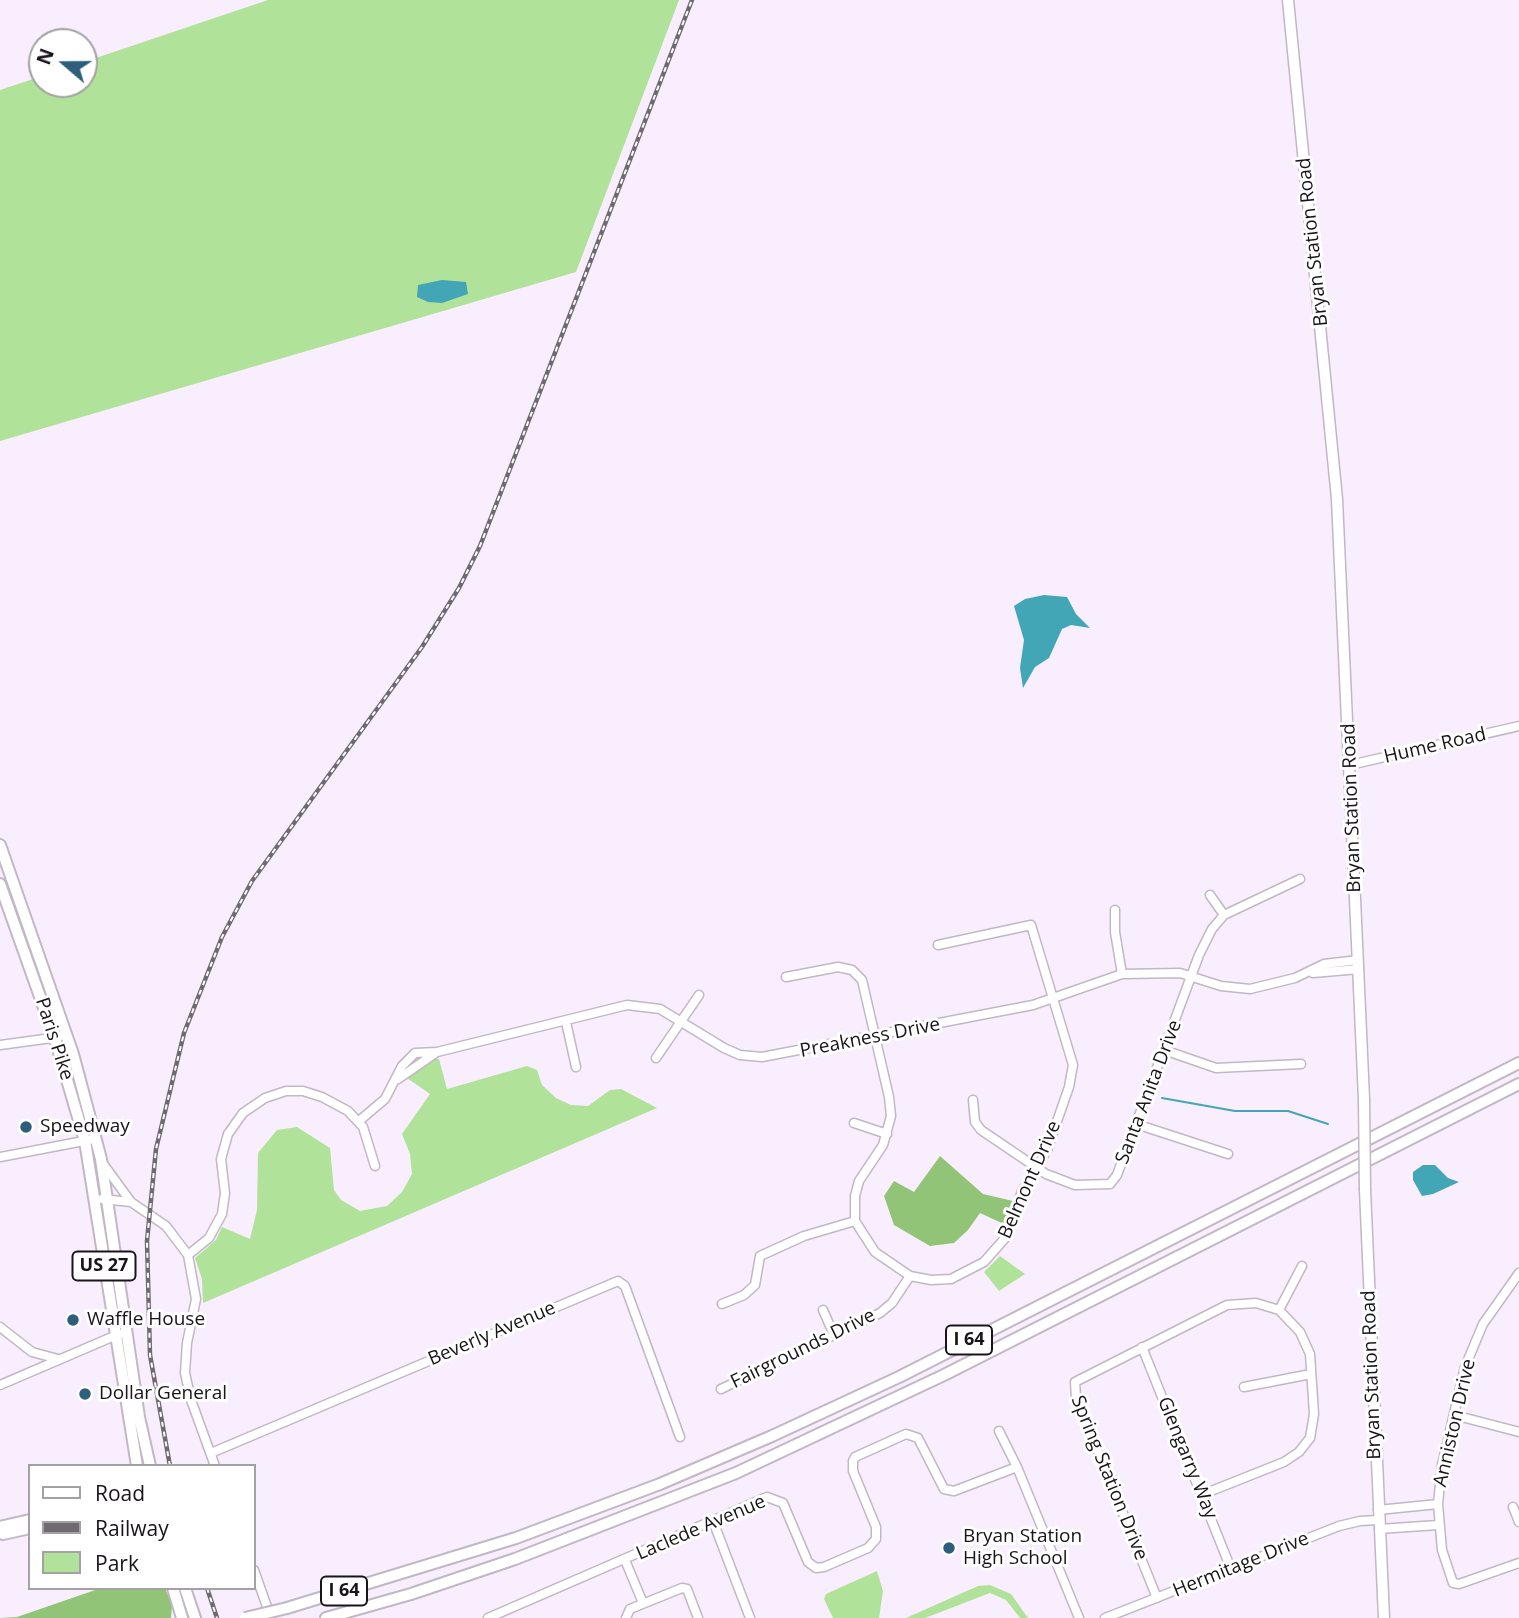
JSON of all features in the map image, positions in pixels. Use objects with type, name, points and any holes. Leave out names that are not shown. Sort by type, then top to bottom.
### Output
[{"type":"highway","name":"Paris Pike","points":[[0,845],[61,1037],[90,1140],[95,1197]]},
{"type":"highway","name":"Paris Pike","points":[[0,884],[61,1037]]},
{"type":"highway","name":"I 64","points":[[245,1618],[287,1608],[516,1538],[730,1455],[899,1377],[1519,1063]]},
{"type":"highway","name":"I 64","points":[[326,1618],[411,1594],[515,1559],[736,1473],[944,1375],[1519,1084]]},
{"type":"highway","name":"US 27","points":[[90,1140],[101,1159],[150,1464]]},
{"type":"highway","name":"US 27","points":[[95,1197],[114,1335],[137,1464]]},
{"type":"highway","points":[[0,1527],[28,1520]]},
{"type":"highway","points":[[0,1535],[28,1528]]},
{"type":"highway","points":[[174,1590],[182,1618]]},
{"type":"highway","points":[[187,1590],[195,1618]]},
{"type":"main road","name":"Bryan Station Road","points":[[1288,0],[1334,460],[1359,964],[1378,1520],[1384,1618]]},
{"type":"street","name":"Hume Road","points":[[1350,765],[1519,726]]},
{"type":"street","name":"Santa Anita Drive","points":[[973,1100],[975,1122],[981,1130],[1037,1168],[1064,1182],[1110,1184],[1117,1175],[1205,941],[1224,915],[1300,879]]},
{"type":"street","points":[[1210,895],[1224,915]]},
{"type":"street","points":[[1115,910],[1115,932],[1122,974]]},
{"type":"street","name":"Belmont Drive","points":[[855,1222],[875,1252],[910,1276],[930,1280],[951,1279],[984,1262],[1007,1236],[1022,1191],[1047,1150],[1072,1078],[1072,1057],[1031,925],[939,945]]},
{"type":"street","name":"Preakness Drive","points":[[359,1122],[385,1099],[398,1079],[402,1066],[415,1053],[437,1052],[626,1005],[640,1004],[660,1009],[732,1052],[762,1058],[1033,1004],[1122,974],[1159,971],[1220,986],[1250,989],[1310,973],[1359,964]]},
{"type":"street","points":[[722,1304],[744,1294],[755,1285],[760,1256],[804,1236],[855,1222],[855,1196],[859,1181],[887,1134],[890,1107],[865,988],[852,970],[838,967],[786,977]]},
{"type":"street","points":[[656,1058],[699,995]]},
{"type":"street","points":[[566,1022],[576,1068]]},
{"type":"street","points":[[0,1045],[61,1037]]},
{"type":"street","points":[[1164,1050],[1216,1068],[1301,1064]]},
{"type":"street","name":"Preakness Drive","points":[[398,1079],[437,1052]]},
{"type":"street","points":[[188,1255],[209,1238],[218,1223],[225,1193],[221,1165],[224,1143],[232,1126],[250,1107],[279,1093],[303,1091],[330,1100],[359,1122],[369,1138],[375,1166]]},
{"type":"street","points":[[854,1123],[887,1134]]},
{"type":"street","points":[[1136,1124],[1228,1154]]},
{"type":"street","points":[[0,1165],[4,1157],[90,1140]]},
{"type":"street","points":[[101,1159],[131,1202],[166,1226],[188,1255],[197,1299],[187,1343],[185,1373],[191,1400],[214,1464]]},
{"type":"street","points":[[95,1197],[123,1192]]},
{"type":"street","points":[[106,1196],[131,1202]]},
{"type":"street","points":[[109,1216],[119,1204],[131,1202]]},
{"type":"street","points":[[1201,1495],[1284,1462],[1303,1448],[1313,1427],[1310,1354],[1303,1337],[1279,1310],[1302,1266]]},
{"type":"street","name":"Anniston Drive","points":[[1519,1273],[1499,1298],[1477,1336],[1465,1367],[1438,1504],[1442,1550],[1452,1583],[1459,1584],[1519,1563]]},
{"type":"street","name":"Fairgrounds Drive","points":[[721,1389],[880,1313],[892,1303],[910,1276]]},
{"type":"street","name":"Beverly Avenue","points":[[211,1453],[618,1282],[625,1286],[680,1437]]},
{"type":"street","name":"Spring Station Drive","points":[[1157,1598],[1074,1387],[1082,1377],[1227,1305],[1256,1303],[1279,1310]]},
{"type":"street","points":[[823,1310],[834,1335]]},
{"type":"street","points":[[0,1327],[32,1352],[58,1359]]},
{"type":"street","points":[[0,1385],[114,1335],[127,1333]]},
{"type":"street","name":"Glengarry Way","points":[[1142,1347],[1231,1569]]},
{"type":"street","points":[[1244,1387],[1311,1374]]},
{"type":"street","points":[[1454,1415],[1519,1432]]},
{"type":"street","points":[[999,1431],[1017,1466],[1079,1618]]},
{"type":"street","name":"Laclede Avenue","points":[[488,1618],[767,1497],[776,1498],[783,1503],[808,1562],[816,1568],[869,1548],[876,1539],[876,1527],[853,1471],[855,1457],[910,1433],[922,1443],[940,1485],[954,1492],[1017,1466]]},
{"type":"street","name":"Anniston Drive","points":[[1378,1520],[1438,1504]]},
{"type":"street","points":[[1513,1507],[1519,1522]]},
{"type":"street","points":[[1378,1520],[1438,1525]]},
{"type":"street","name":"Hermitage Drive","points":[[1105,1618],[1346,1524],[1378,1520]]},
{"type":"street","points":[[713,1521],[750,1618]]},
{"type":"street","points":[[625,1560],[643,1603]]},
{"type":"street","points":[[256,1576],[271,1618]]},
{"type":"street","points":[[626,1618],[630,1608],[682,1588],[687,1589],[698,1618]]},
{"type":"green space","points":[[268,0],[679,0],[576,272],[0,441],[0,90],[28,81],[28,98],[98,98],[98,57]]},
{"type":"green space","points":[[434,1059],[439,1059],[447,1089],[527,1066],[537,1070],[542,1085],[556,1098],[571,1105],[588,1106],[610,1090],[621,1089],[657,1108],[203,1303],[202,1279],[195,1258],[216,1240],[222,1227],[250,1239],[257,1210],[258,1153],[277,1130],[297,1127],[330,1148],[334,1190],[341,1200],[360,1211],[387,1206],[402,1192],[412,1174],[410,1154],[402,1134],[430,1094],[407,1078]]},
{"type":"green space","points":[[940,1156],[983,1194],[1013,1201],[1006,1225],[980,1213],[954,1243],[930,1246],[894,1225],[884,1196],[894,1181],[914,1192]]},
{"type":"green space","points":[[1000,1256],[1025,1274],[999,1291],[984,1272]]},
{"type":"green space","points":[[877,1571],[883,1591],[879,1618],[833,1618],[824,1599],[826,1594]]},
{"type":"green space","points":[[990,1585],[1011,1594],[1028,1618],[1020,1618],[1006,1600],[990,1593],[925,1618],[906,1618],[978,1586]]},
{"type":"green space","points":[[95,1590],[166,1590],[172,1605],[171,1618],[0,1618],[17,1617]]},
{"type":"water","points":[[442,280],[466,282],[468,294],[442,303],[428,302],[417,297],[418,285]]},
{"type":"water","points":[[1044,595],[1067,597],[1076,614],[1090,628],[1071,625],[1062,629],[1049,658],[1035,667],[1023,688],[1020,668],[1024,640],[1014,606],[1025,599]]},
{"type":"water","points":[[1423,1165],[1435,1165],[1448,1178],[1459,1182],[1422,1196],[1413,1180],[1413,1172]]},
{"type":"waterway","points":[[1162,1098],[1235,1111],[1288,1111],[1328,1124]]},
{"type":"railway","points":[[170,1464],[150,1355],[147,1241],[156,1149],[184,1033],[222,937],[252,881],[422,647],[459,588],[480,546],[692,0]]},
{"type":"railway","points":[[208,1590],[217,1618]]},
{"type":"place","name":"Speedway","points":[[26,1127]]},
{"type":"place","name":"Waffle House","points":[[73,1320]]},
{"type":"place","name":"Dollar General","points":[[85,1394]]},
{"type":"place","name":"Bryan Station High School","points":[[949,1548]]}]
